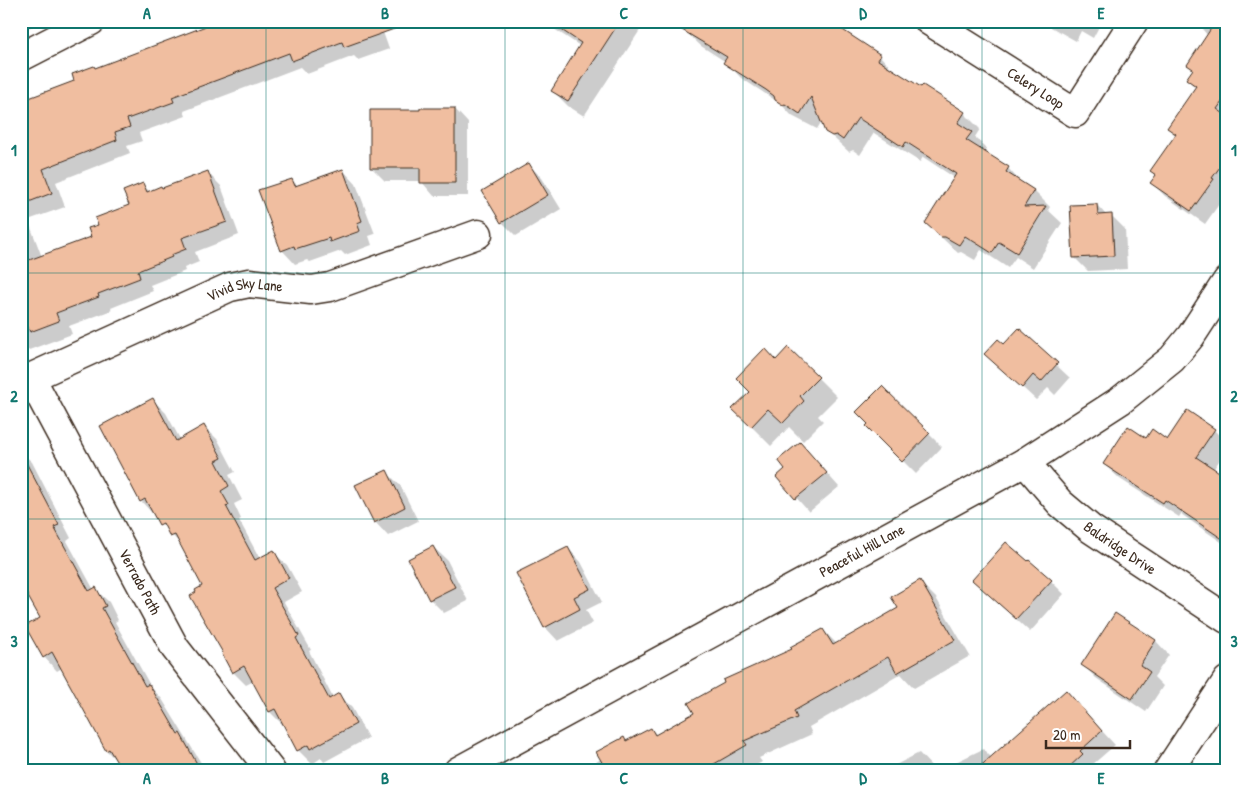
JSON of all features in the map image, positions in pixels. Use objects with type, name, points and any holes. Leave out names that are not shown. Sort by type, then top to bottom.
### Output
[{"type":"street","points":[[21,57],[68,31],[91,21]]},
{"type":"street","name":"Celery Loop","points":[[929,21],[1075,113],[1134,21]]},
{"type":"street","name":"Vivid Sky Lane","points":[[26,380],[230,287],[248,283],[311,290],[330,287],[478,234]]},
{"type":"street","name":"Peaceful Hill Lane","points":[[458,771],[1025,462],[1121,400],[1172,359],[1191,336],[1227,281]]},
{"type":"street","name":"Verrado Path","points":[[26,380],[175,648],[271,771]]},
{"type":"street","name":"Baldridge Drive","points":[[1025,462],[1060,503],[1091,529],[1227,619]]},
{"type":"street","points":[[1168,771],[1227,681]]},
{"type":"building","points":[[219,21],[408,21],[408,24],[344,47],[342,42],[292,61],[289,53],[172,97],[174,102],[127,119],[130,127],[115,132],[117,140],[43,169],[52,193],[21,205],[21,101],[74,81],[72,74],[94,66],[95,68]]},
{"type":"building","points":[[548,21],[620,21],[568,101],[551,91],[581,43]]},
{"type":"building","points":[[667,21],[829,21],[881,55],[878,60],[921,87],[923,85],[965,112],[958,123],[972,132],[966,140],[1009,167],[1006,172],[1034,190],[1024,207],[1046,206],[1017,253],[999,242],[992,253],[965,236],[959,245],[945,237],[941,237],[925,223],[956,174],[906,142],[903,147],[858,118],[843,140],[836,135],[832,136],[825,132],[811,97],[800,114],[775,100],[774,96],[766,90],[723,63],[727,57]]},
{"type":"building","points":[[1216,21],[1227,21],[1227,95],[1217,109],[1227,116],[1227,157],[1191,211],[1150,183],[1156,175],[1150,171],[1176,134],[1167,128],[1196,86],[1186,79],[1193,69],[1187,65]]},
{"type":"building","points":[[420,108],[455,108],[455,183],[420,183],[420,168],[370,168],[370,110],[420,110]]},
{"type":"building","points":[[529,163],[548,195],[501,223],[482,191]]},
{"type":"building","points":[[343,169],[362,221],[357,223],[360,231],[330,242],[329,238],[295,249],[294,246],[281,251],[258,190],[292,179],[295,186]]},
{"type":"building","points":[[208,171],[227,222],[182,238],[186,249],[138,271],[140,278],[98,294],[99,297],[56,313],[59,321],[30,332],[28,327],[21,329],[21,263],[91,237],[88,228],[98,225],[95,218],[129,205],[123,191],[143,183],[147,192]]},
{"type":"building","points":[[1097,204],[1098,215],[1112,214],[1114,256],[1073,258],[1070,205]]},
{"type":"building","points":[[1019,328],[1058,363],[1041,382],[1033,375],[1022,388],[984,354],[998,339],[1004,344]]},
{"type":"building","points":[[788,347],[819,377],[800,396],[804,401],[783,423],[768,409],[751,427],[732,409],[750,392],[736,378],[765,348],[776,360]]},
{"type":"building","points":[[882,386],[930,433],[902,462],[866,426],[868,424],[856,412]]},
{"type":"building","points":[[153,398],[176,441],[204,425],[222,458],[216,461],[229,486],[221,491],[229,505],[226,506],[255,560],[274,550],[289,578],[272,588],[299,636],[296,638],[329,699],[339,693],[356,724],[310,749],[308,745],[297,751],[275,709],[269,712],[244,666],[232,673],[223,653],[190,596],[202,586],[175,535],[170,537],[163,523],[159,525],[145,499],[140,502],[100,426]]},
{"type":"building","points":[[1187,410],[1215,429],[1196,457],[1227,477],[1227,542],[1165,500],[1163,503],[1103,464],[1128,426],[1146,438],[1152,429],[1167,440]]},
{"type":"building","points":[[800,442],[827,473],[795,499],[776,477],[785,469],[778,460]]},
{"type":"building","points":[[21,453],[59,525],[54,527],[89,591],[96,587],[106,606],[102,608],[145,686],[149,684],[201,771],[122,771],[109,749],[106,751],[52,652],[43,658],[25,626],[40,618],[21,584]]},
{"type":"building","points":[[387,470],[405,507],[374,523],[355,485]]},
{"type":"building","points":[[1006,542],[1052,580],[1016,619],[972,580]]},
{"type":"building","points":[[433,546],[455,587],[429,600],[408,559]]},
{"type":"building","points":[[568,547],[590,589],[574,597],[580,609],[544,628],[516,573]]},
{"type":"building","points":[[920,580],[955,640],[897,673],[888,657],[794,711],[797,718],[744,741],[747,745],[702,771],[607,771],[596,752],[624,737],[626,741],[651,728],[655,735],[694,713],[688,703],[724,683],[723,680],[792,649],[790,647],[823,629],[833,645],[898,608],[891,597]]},
{"type":"building","points":[[1115,613],[1156,640],[1140,665],[1150,672],[1132,699],[1081,665]]},
{"type":"building","points":[[1066,690],[1102,731],[1080,751],[1083,754],[1065,771],[975,771]]}]
